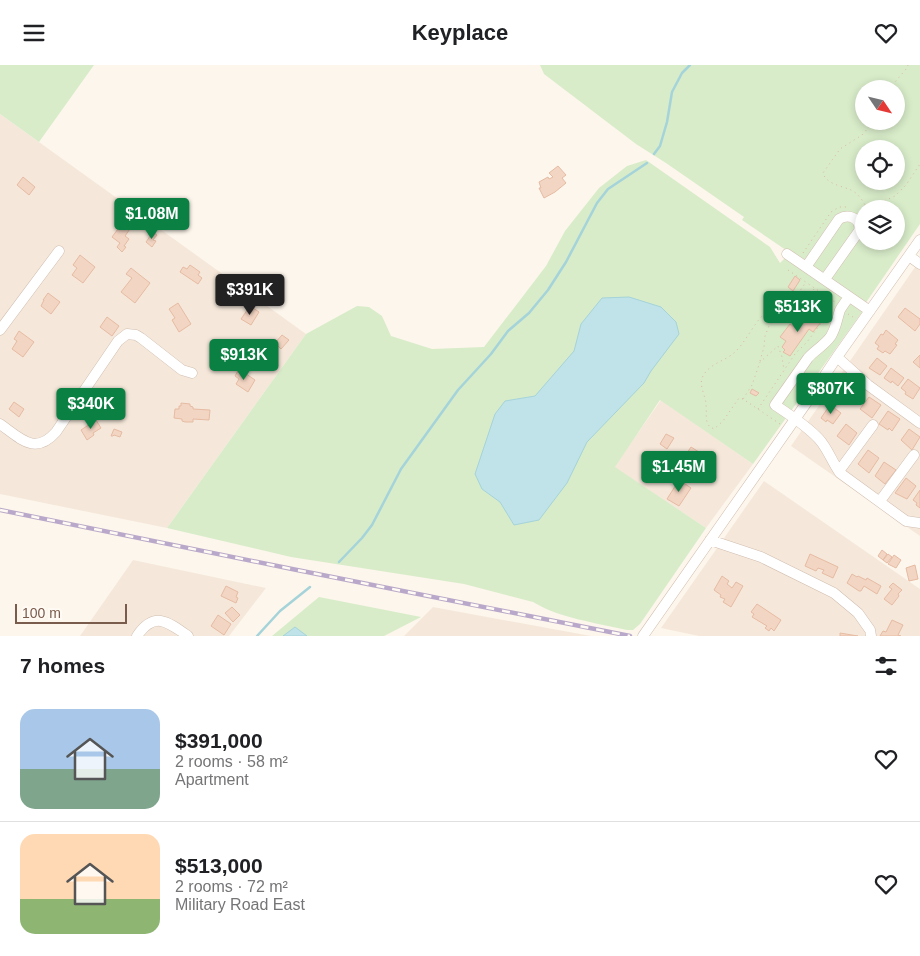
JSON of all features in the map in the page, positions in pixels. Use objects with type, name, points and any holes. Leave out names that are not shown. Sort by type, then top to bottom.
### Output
[{"type":"street","points":[[806,267],[839,219],[849,216],[857,220],[860,224],[859,231],[825,279]]},
{"type":"street","points":[[643,636],[920,240]]},
{"type":"street","points":[[0,330],[59,251]]},
{"type":"street","points":[[787,254],[870,311]]},
{"type":"street","points":[[909,256],[920,263]]},
{"type":"street","points":[[849,297],[841,308],[834,331],[830,337],[824,344],[812,352],[775,405],[820,439],[839,471],[906,521],[920,523]]},
{"type":"street","points":[[0,424],[31,444],[48,441],[118,341],[130,334],[141,338],[182,370],[192,373]]},
{"type":"street","points":[[837,357],[868,385],[920,423]]},
{"type":"street","points":[[839,471],[873,425]]},
{"type":"street","points":[[880,501],[914,455]]},
{"type":"street","points":[[710,540],[760,557],[834,593],[858,613],[870,631],[871,636]]},
{"type":"street","points":[[137,636],[145,625],[152,621],[162,621],[188,636]]},
{"type":"path","points":[[896,80],[908,65]]},
{"type":"path","points":[[862,200],[854,192],[837,186],[826,178],[823,173],[840,149],[862,135],[866,130]]},
{"type":"path","points":[[887,200],[896,196],[920,164]]},
{"type":"path","points":[[788,270],[838,305]]},
{"type":"path","points":[[743,399],[752,385],[769,326],[790,305],[806,282]]},
{"type":"path","points":[[802,307],[815,289]]},
{"type":"path","points":[[812,314],[827,292]]},
{"type":"path","points":[[758,409],[798,351],[822,322],[793,301]]},
{"type":"path","points":[[780,424],[739,397],[723,421],[714,429],[709,425],[707,419],[702,380],[709,367],[729,358],[737,350],[761,317],[770,308],[779,307],[784,309]]},
{"type":"path","points":[[818,328],[822,331]]},
{"type":"path","points":[[760,361],[778,346],[784,371]]},
{"type":"shaded area","points":[[0,114],[306,334],[167,528],[0,494]]},
{"type":"shaded area","points":[[920,260],[920,536],[791,446]]},
{"type":"shaded area","points":[[661,400],[753,464],[706,528],[614,467]]},
{"type":"shaded area","points":[[764,481],[920,589],[920,636],[699,636],[661,628]]},
{"type":"shaded area","points":[[133,560],[266,588],[229,636],[80,636]]},
{"type":"shaded area","points":[[433,607],[591,636],[404,636]]},
{"type":"green space","points":[[0,65],[94,65],[39,142],[0,114]]},
{"type":"green space","points":[[540,65],[920,65],[920,224],[905,246],[905,200],[855,200],[855,250],[902,250],[865,304],[742,220],[744,217],[636,144],[544,74]]},
{"type":"green space","points":[[646,160],[770,247],[780,263],[785,258],[862,312],[753,464],[660,400],[615,467],[706,528],[640,624],[633,630],[566,616],[543,608],[533,602],[464,584],[291,557],[167,528],[306,334],[357,306],[369,307],[382,316],[391,336],[432,349],[484,347],[546,266],[565,231],[599,188],[627,166]]},
{"type":"green space","points":[[319,597],[421,617],[384,636],[272,636]]},
{"type":"water","points":[[629,297],[661,307],[676,322],[679,334],[644,383],[587,442],[567,483],[539,520],[514,525],[500,502],[482,489],[475,474],[495,414],[505,401],[535,396],[574,351],[581,324],[602,298]]},
{"type":"water","points":[[295,627],[307,636],[283,636]]},
{"type":"building","points":[[558,166],[566,175],[562,178],[566,183],[544,198],[539,188],[541,188],[539,182],[548,177],[549,179],[553,177],[549,173]]},
{"type":"building","points":[[23,177],[35,187],[29,195],[17,185]]},
{"type":"building","points":[[124,221],[132,226],[125,236],[129,239],[122,252],[117,247],[120,243],[112,237]]},
{"type":"building","points":[[153,232],[157,235],[153,240],[156,241],[152,247],[146,242]]},
{"type":"building","points":[[80,255],[95,267],[83,283],[72,275],[77,268],[73,265]]},
{"type":"building","points":[[190,265],[200,272],[198,275],[202,278],[198,284],[180,272],[183,267],[187,269]]},
{"type":"building","points":[[131,268],[150,283],[135,303],[121,292],[132,278],[126,274]]},
{"type":"building","points":[[795,276],[800,280],[793,291],[788,287]]},
{"type":"building","points":[[48,293],[60,302],[51,314],[41,306]]},
{"type":"building","points":[[178,303],[191,324],[179,332],[172,320],[175,318],[169,309]]},
{"type":"building","points":[[250,306],[259,312],[251,325],[241,319]]},
{"type":"building","points":[[905,308],[920,319],[920,324],[915,331],[898,317]]},
{"type":"building","points":[[806,311],[821,322],[813,332],[809,329],[790,356],[783,352],[785,350],[782,347],[786,341],[780,337],[790,324],[796,328]]},
{"type":"building","points":[[107,317],[119,326],[112,336],[100,327]]},
{"type":"building","points":[[886,330],[898,340],[895,344],[897,345],[890,354],[885,351],[883,353],[877,349],[879,346],[875,343]]},
{"type":"building","points":[[19,331],[34,342],[23,357],[12,349],[17,341],[14,339]]},
{"type":"building","points":[[282,335],[289,340],[281,349],[275,343]]},
{"type":"building","points":[[920,355],[920,368],[913,362]]},
{"type":"building","points":[[877,358],[887,366],[880,375],[869,368]]},
{"type":"building","points":[[891,368],[904,378],[898,386],[884,378]]},
{"type":"building","points":[[239,369],[255,380],[248,392],[236,384],[239,379],[235,376]]},
{"type":"building","points":[[908,379],[920,388],[913,399],[905,394],[906,392],[901,388]]},
{"type":"building","points":[[840,385],[854,387],[852,402],[838,400]]},
{"type":"building","points":[[752,389],[759,393],[756,396],[750,393]]},
{"type":"building","points":[[869,397],[881,405],[872,418],[860,409]]},
{"type":"building","points":[[14,402],[24,409],[19,417],[9,409]]},
{"type":"building","points":[[181,403],[190,404],[193,409],[210,410],[209,420],[193,419],[193,422],[185,422],[182,419],[174,418],[175,409],[179,409]]},
{"type":"building","points":[[830,405],[841,413],[833,424],[821,418]]},
{"type":"building","points":[[888,411],[900,419],[892,431],[879,424]]},
{"type":"building","points":[[96,420],[101,428],[87,440],[81,430]]},
{"type":"building","points":[[846,424],[857,433],[849,445],[837,436]]},
{"type":"building","points":[[114,429],[122,432],[120,437],[111,436]]},
{"type":"building","points":[[909,429],[920,437],[912,450],[901,440]]},
{"type":"building","points":[[666,434],[674,438],[667,449],[660,444]]},
{"type":"building","points":[[691,447],[699,452],[689,468],[681,462]]},
{"type":"building","points":[[868,450],[879,458],[869,473],[858,464]]},
{"type":"building","points":[[884,462],[896,470],[885,484],[875,476]]},
{"type":"building","points":[[906,478],[916,486],[907,499],[895,493]]},
{"type":"building","points":[[679,480],[691,488],[679,506],[667,499]]},
{"type":"building","points":[[920,490],[920,508],[913,500]]},
{"type":"building","points":[[882,550],[887,554],[883,560],[878,556]]},
{"type":"building","points":[[810,554],[838,567],[833,578],[822,573],[824,570],[818,568],[816,571],[805,566]]},
{"type":"building","points":[[888,554],[892,557],[887,563],[883,560]]},
{"type":"building","points":[[894,555],[901,560],[896,568],[888,564]]},
{"type":"building","points":[[915,565],[918,579],[909,581],[906,568]]},
{"type":"building","points":[[852,574],[866,580],[867,578],[881,586],[877,594],[864,586],[859,591],[847,583]]},
{"type":"building","points":[[722,576],[729,581],[727,584],[732,588],[736,582],[743,586],[731,607],[723,602],[725,599],[720,597],[721,595],[714,590]]},
{"type":"building","points":[[893,583],[902,590],[892,605],[884,599],[892,589],[889,587]]},
{"type":"building","points":[[226,586],[238,592],[236,603],[221,596]]},
{"type":"building","points":[[757,604],[781,620],[774,631],[771,628],[769,631],[765,628],[767,626],[752,617],[754,614],[751,612]]},
{"type":"building","points":[[232,607],[240,615],[233,622],[225,613]]},
{"type":"building","points":[[218,615],[231,624],[224,635],[211,626]]},
{"type":"building","points":[[892,620],[903,625],[898,635],[901,636],[880,636],[883,631],[886,632]]},
{"type":"building","points":[[840,633],[858,636],[840,636]]},
{"type":"waterway","points":[[654,154],[660,146],[667,122],[672,92],[682,73],[690,65]]},
{"type":"waterway","points":[[339,562],[372,525],[401,469],[458,390],[491,354],[508,331],[529,313],[548,290],[566,262],[597,203],[608,189],[647,163]]},
{"type":"waterway","points":[[257,636],[280,611],[310,587]]},
{"type":"railway","points":[[0,510],[630,636]]}]
